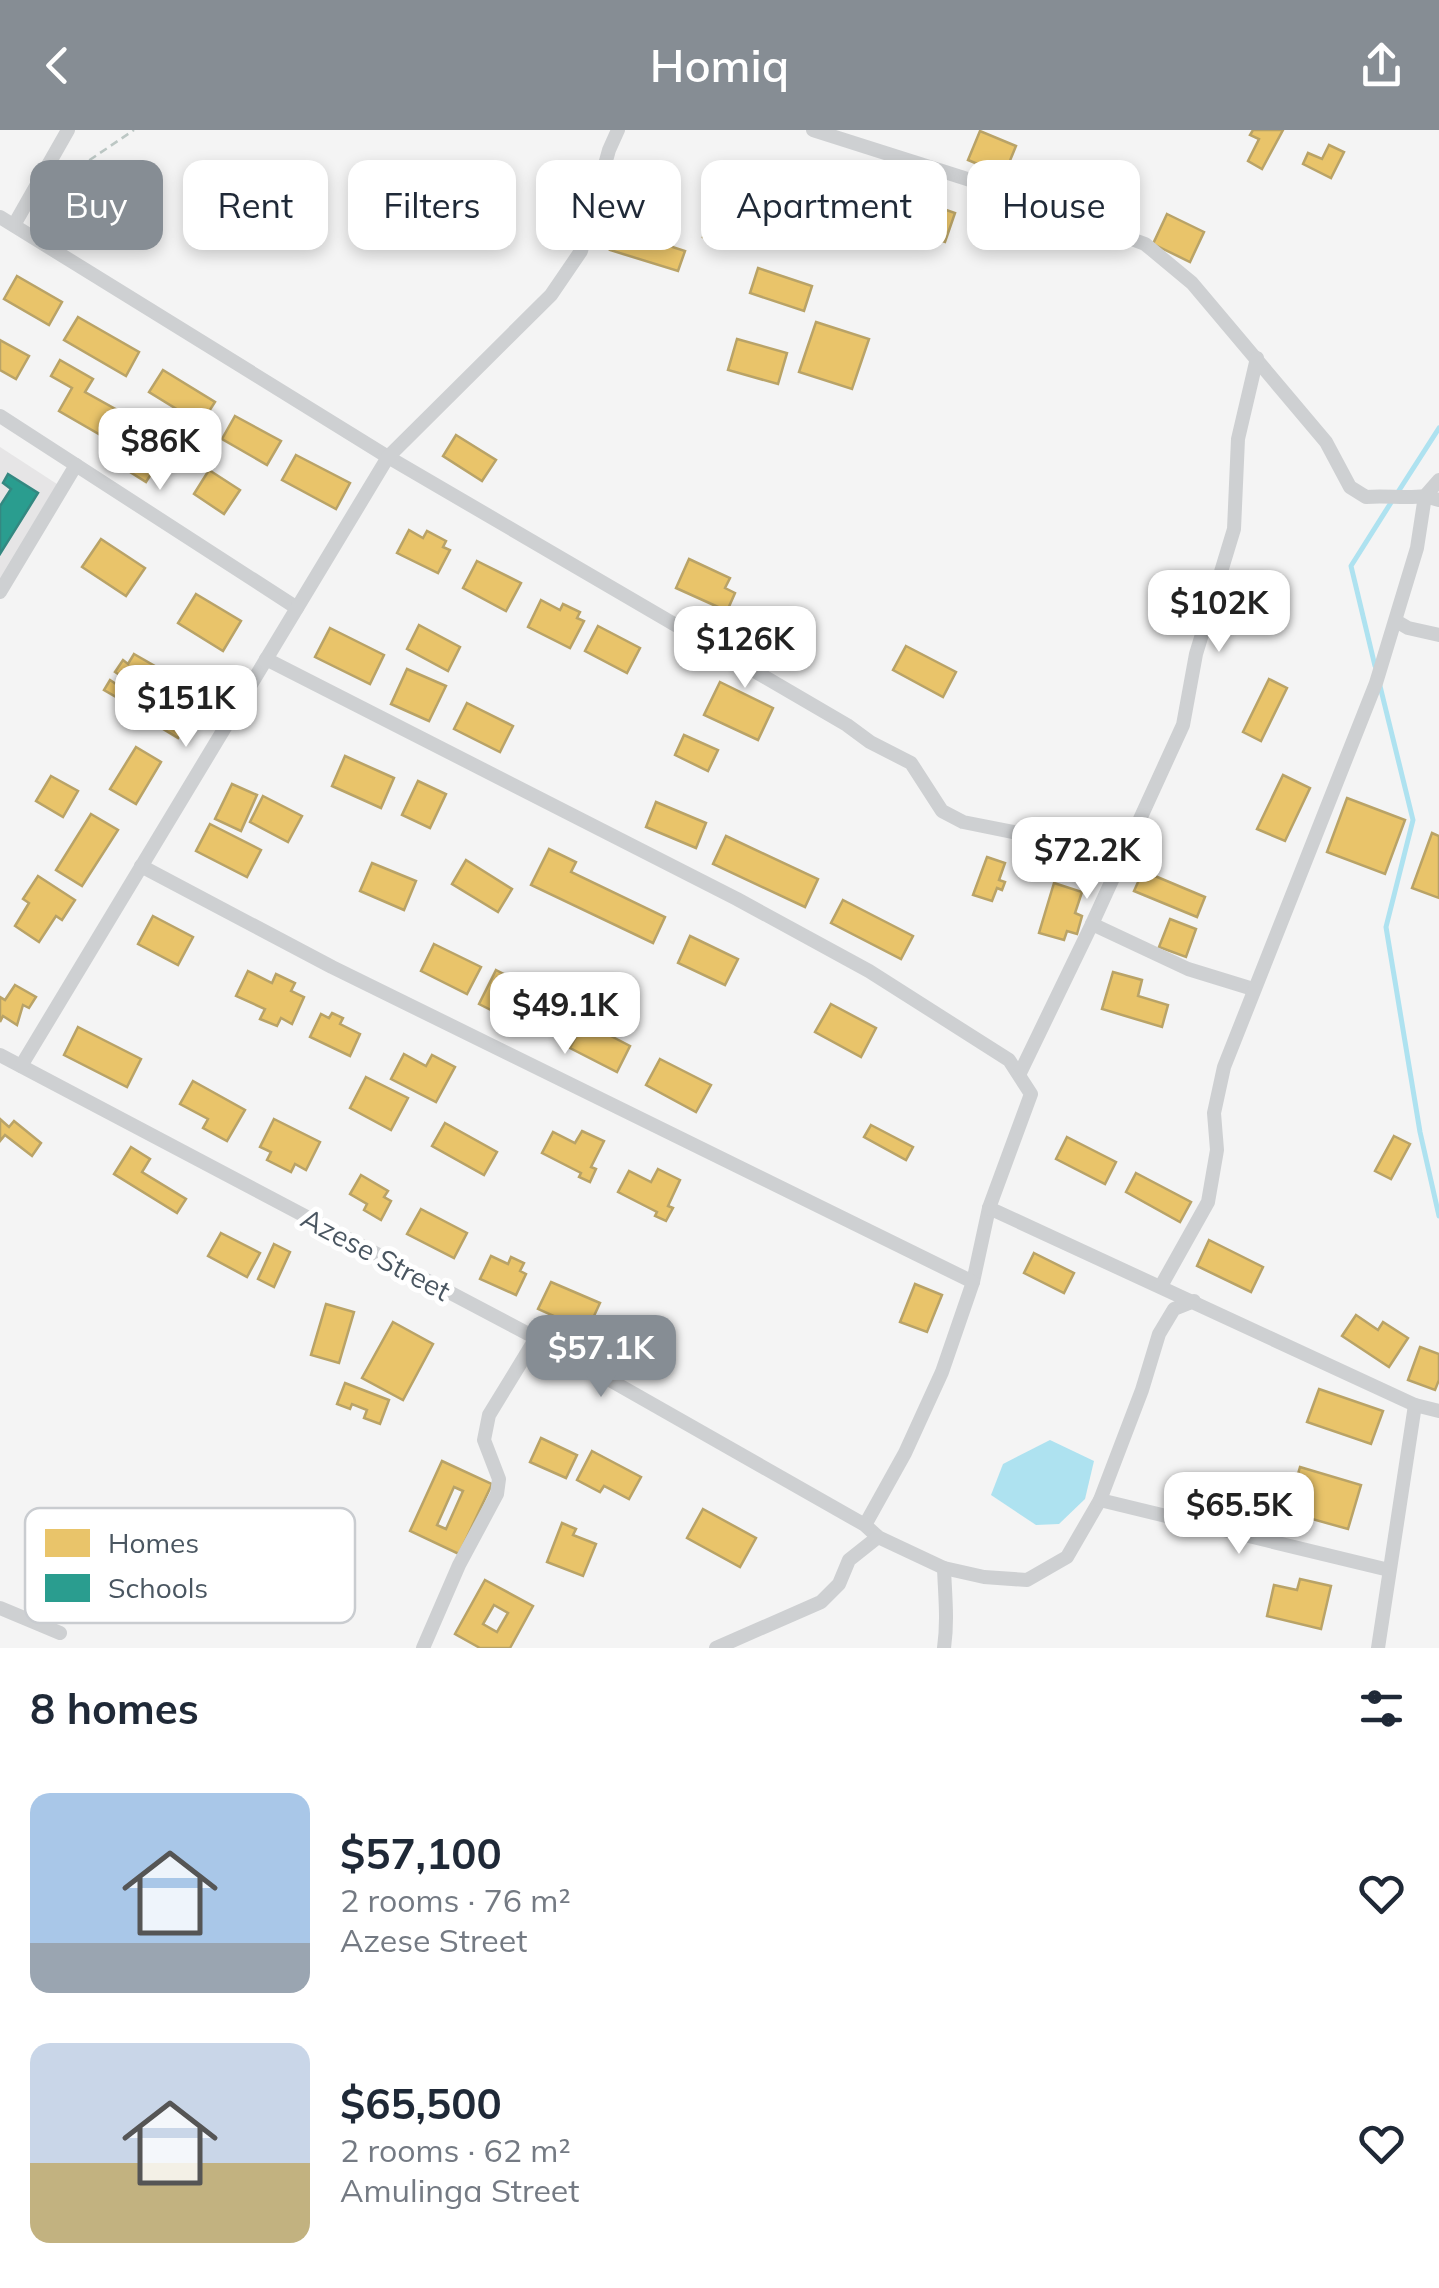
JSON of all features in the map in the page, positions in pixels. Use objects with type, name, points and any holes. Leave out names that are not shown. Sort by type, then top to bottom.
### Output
[{"type":"street","points":[[14,225],[68,130]]},
{"type":"street","points":[[21,1066],[388,457],[551,295],[582,251],[618,130]]},
{"type":"street","points":[[813,130],[986,184],[1145,244],[1192,282],[1257,358],[1326,442],[1350,486],[1366,497],[1397,494],[1432,498]]},
{"type":"street","points":[[0,216],[388,457],[911,763],[942,812],[963,822],[1048,839],[1118,868]]},
{"type":"street","points":[[1020,1073],[1183,724],[1196,654],[1234,529],[1238,439],[1257,358]]},
{"type":"street","points":[[0,416],[297,608]]},
{"type":"street","points":[[0,592],[76,465]]},
{"type":"street","points":[[1161,1286],[1208,1202],[1216,1150],[1214,1113],[1224,1067],[1376,683],[1439,480]]},
{"type":"street","points":[[1396,620],[1408,628],[1439,635]]},
{"type":"street","points":[[266,659],[737,899],[869,971],[1009,1060],[1020,1073],[1031,1094],[989,1208],[972,1282],[942,1372],[905,1453],[865,1524]]},
{"type":"street","points":[[141,866],[332,967],[972,1282]]},
{"type":"street","points":[[1092,924],[1188,969],[1253,989]]},
{"type":"street","name":"Azese Street","points":[[0,1054],[536,1338],[865,1524],[878,1537],[944,1568],[984,1577],[1027,1580],[1067,1557],[1100,1500],[1159,1334],[1174,1309],[1194,1300]]},
{"type":"street","points":[[989,1208],[1416,1406],[1439,1410]]},
{"type":"street","points":[[423,1648],[497,1494],[499,1479],[484,1440],[489,1416],[536,1338]]},
{"type":"street","points":[[1378,1648],[1416,1406]]},
{"type":"street","points":[[1100,1500],[1389,1570]]},
{"type":"street","points":[[716,1648],[821,1602],[839,1584],[849,1560],[878,1537]]},
{"type":"street","points":[[944,1568],[943,1598],[948,1610],[944,1648]]},
{"type":"street","points":[[0,1608],[25,1618]]},
{"type":"street","points":[[36,1623],[60,1633]]},
{"type":"path","points":[[90,160],[134,130]]},
{"type":"shaded area","points":[[0,447],[60,486],[0,581]]},
{"type":"water","points":[[1050,1440],[1094,1461],[1085,1499],[1059,1524],[1036,1525],[991,1495],[1003,1464]]},
{"type":"building: Homes","points":[[1253,130],[1283,130],[1262,169],[1248,161],[1259,139],[1250,135]]},
{"type":"building: Homes","points":[[980,131],[1016,146],[1010,160],[968,160]]},
{"type":"building: Homes","points":[[1329,145],[1344,152],[1331,178],[1303,164],[1308,153],[1322,159]]},
{"type":"building: Homes","points":[[947,210],[955,213],[947,236]]},
{"type":"building: Homes","points":[[1167,214],[1204,232],[1190,262],[1153,244]]},
{"type":"building: Homes","points":[[610,250],[681,250],[685,251],[678,271]]},
{"type":"building: Homes","points":[[758,268],[812,286],[804,311],[750,293]]},
{"type":"building: Homes","points":[[17,276],[62,302],[49,325],[4,299]]},
{"type":"building: Homes","points":[[78,317],[139,352],[126,376],[64,340]]},
{"type":"building: Homes","points":[[816,322],[869,339],[852,389],[799,372]]},
{"type":"building: Homes","points":[[737,339],[787,353],[778,384],[728,370]]},
{"type":"building: Homes","points":[[0,340],[29,356],[16,379],[0,370]]},
{"type":"building: Homes","points":[[60,360],[93,379],[85,392],[119,411],[104,437],[59,411],[72,388],[51,376]]},
{"type":"building: Homes","points":[[163,370],[215,402],[201,424],[149,392]]},
{"type":"building: Homes","points":[[235,416],[281,441],[267,465],[222,439]]},
{"type":"building: Homes","points":[[148,432],[163,442],[159,448],[165,452],[146,482],[119,465],[137,437],[142,441]]},
{"type":"building: Homes","points":[[456,435],[496,460],[482,481],[443,456]]},
{"type":"building: Homes","points":[[296,455],[350,483],[336,509],[282,480]]},
{"type":"building: Homes","points":[[209,470],[240,490],[224,514],[194,494]]},
{"type":"building: Homes","points":[[409,530],[423,538],[427,531],[446,541],[443,547],[450,550],[438,573],[397,553]]},
{"type":"building: Homes","points":[[101,539],[145,568],[126,596],[82,567]]},
{"type":"building: Homes","points":[[689,559],[730,578],[725,588],[735,593],[727,611],[676,588]]},
{"type":"building: Homes","points":[[477,561],[521,583],[506,611],[463,588]]},
{"type":"building: Homes","points":[[196,594],[241,621],[223,651],[178,623]]},
{"type":"building: Homes","points":[[541,600],[560,610],[563,604],[580,612],[577,618],[584,621],[570,648],[528,627]]},
{"type":"building: Homes","points":[[419,625],[460,647],[448,671],[407,649]]},
{"type":"building: Homes","points":[[598,626],[640,648],[627,673],[585,651]]},
{"type":"building: Homes","points":[[330,628],[384,655],[370,684],[315,657]]},
{"type":"building: Homes","points":[[906,646],[956,672],[943,697],[893,670]]},
{"type":"building: Homes","points":[[134,654],[160,669],[153,681],[143,675],[148,680],[139,695],[132,693],[143,699],[137,709],[104,690],[110,680],[116,684],[121,676],[115,672],[123,660],[128,664]]},
{"type":"building: Homes","points":[[407,669],[446,686],[429,721],[391,704]]},
{"type":"building: Homes","points":[[177,678],[201,693],[196,703],[205,709],[192,731],[185,726],[178,738],[150,721]]},
{"type":"building: Homes","points":[[1269,679],[1287,688],[1261,741],[1243,732]]},
{"type":"building: Homes","points":[[720,682],[773,708],[758,740],[704,715]]},
{"type":"building: Homes","points":[[467,703],[513,726],[500,752],[454,729]]},
{"type":"building: Homes","points":[[684,735],[718,750],[708,771],[675,755]]},
{"type":"building: Homes","points":[[136,747],[161,762],[136,804],[110,789]]},
{"type":"building: Homes","points":[[345,756],[394,778],[381,808],[332,786]]},
{"type":"building: Homes","points":[[1283,775],[1310,788],[1285,841],[1257,829]]},
{"type":"building: Homes","points":[[51,776],[78,791],[63,817],[36,801]]},
{"type":"building: Homes","points":[[418,781],[446,794],[430,828],[402,815]]},
{"type":"building: Homes","points":[[232,784],[257,795],[241,831],[215,819]]},
{"type":"building: Homes","points":[[263,796],[302,816],[288,842],[250,822]]},
{"type":"building: Homes","points":[[1347,798],[1405,820],[1385,874],[1327,852]]},
{"type":"building: Homes","points":[[656,802],[706,823],[696,848],[646,827]]},
{"type":"building: Homes","points":[[91,814],[118,830],[82,886],[56,870]]},
{"type":"building: Homes","points":[[210,824],[261,850],[247,877],[196,851]]},
{"type":"building: Homes","points":[[1432,833],[1439,836],[1439,898],[1412,888]]},
{"type":"building: Homes","points":[[726,836],[818,879],[805,907],[713,864]]},
{"type":"building: Homes","points":[[549,849],[576,862],[571,872],[665,917],[653,943],[531,885]]},
{"type":"building: Homes","points":[[987,857],[1005,863],[999,880],[1005,882],[1002,890],[997,888],[992,901],[973,895]]},
{"type":"building: Homes","points":[[466,860],[512,889],[498,912],[452,884]]},
{"type":"building: Homes","points":[[372,863],[416,881],[404,910],[360,891]]},
{"type":"building: Homes","points":[[1143,871],[1205,897],[1197,917],[1134,891]]},
{"type":"building: Homes","points":[[38,876],[75,900],[62,920],[56,916],[39,942],[15,926],[29,903],[23,899]]},
{"type":"building: Homes","points":[[1054,883],[1082,892],[1075,913],[1082,916],[1077,934],[1067,931],[1064,940],[1039,933]]},
{"type":"building: Homes","points":[[843,900],[913,936],[901,959],[831,923]]},
{"type":"building: Homes","points":[[153,916],[193,937],[178,965],[138,944]]},
{"type":"building: Homes","points":[[1170,919],[1196,929],[1186,957],[1159,947]]},
{"type":"building: Homes","points":[[690,936],[738,959],[725,985],[678,963]]},
{"type":"building: Homes","points":[[434,944],[481,967],[467,994],[421,971]]},
{"type":"building: Homes","points":[[496,970],[543,994],[528,1023],[479,1004]]},
{"type":"building: Homes","points":[[248,971],[272,983],[276,974],[295,983],[291,991],[304,997],[292,1024],[281,1018],[277,1026],[260,1019],[265,1009],[236,996]]},
{"type":"building: Homes","points":[[1113,972],[1142,980],[1138,996],[1168,1005],[1162,1027],[1102,1009]]},
{"type":"building: Homes","points":[[15,985],[36,997],[29,1008],[23,1005],[17,1025],[3,1016],[0,1022],[0,997],[5,1000]]},
{"type":"building: Homes","points":[[831,1004],[876,1028],[861,1057],[815,1032]]},
{"type":"building: Homes","points":[[332,1013],[343,1018],[340,1024],[360,1034],[350,1056],[310,1037],[321,1014],[329,1018]]},
{"type":"building: Homes","points":[[584,1022],[630,1046],[617,1072],[570,1048]]},
{"type":"building: Homes","points":[[78,1027],[141,1059],[127,1087],[64,1055]]},
{"type":"building: Homes","points":[[404,1054],[426,1066],[432,1055],[455,1067],[436,1102],[391,1079]]},
{"type":"building: Homes","points":[[660,1059],[711,1085],[696,1112],[646,1085]]},
{"type":"building: Homes","points":[[366,1077],[408,1098],[391,1130],[350,1108]]},
{"type":"building: Homes","points":[[193,1081],[245,1110],[227,1141],[203,1128],[208,1119],[180,1104]]},
{"type":"building: Homes","points":[[0,1119],[9,1127],[14,1121],[41,1143],[32,1156],[5,1135],[0,1141]]},
{"type":"building: Homes","points":[[274,1119],[320,1142],[306,1170],[295,1164],[291,1172],[267,1160],[271,1152],[260,1147]]},
{"type":"building: Homes","points":[[445,1123],[497,1152],[484,1175],[432,1146]]},
{"type":"building: Homes","points":[[871,1125],[913,1147],[906,1160],[864,1137]]},
{"type":"building: Homes","points":[[582,1131],[604,1141],[591,1167],[596,1169],[590,1182],[579,1177],[581,1173],[542,1153],[553,1132],[575,1143]]},
{"type":"building: Homes","points":[[1394,1136],[1410,1144],[1391,1179],[1375,1171]]},
{"type":"building: Homes","points":[[1067,1137],[1116,1162],[1105,1184],[1056,1159]]},
{"type":"building: Homes","points":[[131,1147],[150,1159],[142,1172],[186,1199],[177,1213],[114,1174]]},
{"type":"building: Homes","points":[[658,1169],[680,1180],[666,1221],[655,1216],[657,1212],[618,1192],[629,1171],[651,1182]]},
{"type":"building: Homes","points":[[1136,1173],[1191,1202],[1180,1222],[1126,1192]]},
{"type":"building: Homes","points":[[361,1175],[388,1191],[384,1197],[391,1201],[381,1220],[364,1210],[367,1204],[350,1194]]},
{"type":"building: Homes","points":[[421,1209],[467,1233],[454,1258],[407,1234]]},
{"type":"building: Homes","points":[[221,1233],[260,1253],[247,1277],[208,1256]]},
{"type":"building: Homes","points":[[1209,1240],[1263,1267],[1251,1292],[1197,1266]]},
{"type":"building: Homes","points":[[274,1244],[290,1252],[274,1287],[258,1279]]},
{"type":"building: Homes","points":[[1034,1253],[1074,1273],[1064,1293],[1024,1273]]},
{"type":"building: Homes","points":[[491,1256],[508,1264],[511,1257],[524,1263],[520,1271],[526,1274],[516,1295],[480,1279]]},
{"type":"building: Homes","points":[[551,1282],[600,1303],[587,1331],[538,1309]]},
{"type":"building: Homes","points":[[915,1284],[942,1295],[927,1332],[900,1322]]},
{"type":"building: Homes","points":[[326,1304],[354,1312],[339,1363],[311,1355]]},
{"type":"building: Homes","points":[[1356,1315],[1378,1330],[1383,1322],[1408,1338],[1389,1367],[1342,1336]]},
{"type":"building: Homes","points":[[393,1322],[433,1344],[403,1400],[362,1378]]},
{"type":"building: Homes","points":[[1420,1347],[1439,1354],[1435,1390],[1408,1380]]},
{"type":"building: Homes","points":[[345,1383],[389,1400],[380,1424],[364,1418],[367,1410],[337,1404]]},
{"type":"building: Homes","points":[[1319,1389],[1383,1411],[1371,1444],[1307,1422]]},
{"type":"building: Homes","points":[[541,1438],[577,1455],[566,1478],[530,1462]]},
{"type":"building: Homes","points":[[592,1451],[641,1477],[629,1499],[604,1486],[600,1492],[577,1480]]},
{"type":"building: Homes","points":[[442,1461],[492,1484],[459,1554],[410,1531]],"holes":[[[454,1487],[463,1491],[446,1529],[437,1525]]]},
{"type":"building: Homes","points":[[1300,1467],[1361,1485],[1348,1529],[1287,1512]]},
{"type":"building: Homes","points":[[703,1509],[756,1538],[740,1567],[687,1538]]},
{"type":"building: Homes","points":[[562,1523],[576,1529],[573,1535],[596,1544],[583,1576],[547,1562]]},
{"type":"building: Homes","points":[[1300,1579],[1331,1586],[1321,1629],[1267,1616],[1274,1585],[1297,1590]]},
{"type":"building: Homes","points":[[485,1580],[533,1606],[510,1648],[480,1648],[455,1634]],"holes":[[[494,1605],[508,1613],[497,1632],[483,1624]]]},
{"type":"building: Schools","points":[[8,474],[38,493],[0,554],[0,506],[11,489],[3,483]]},
{"type":"waterway","points":[[1398,492],[1439,428]]},
{"type":"waterway","points":[[1375,666],[1351,566],[1392,501]]},
{"type":"waterway","points":[[1380,686],[1413,820],[1386,927],[1420,1132],[1439,1216]]}]
